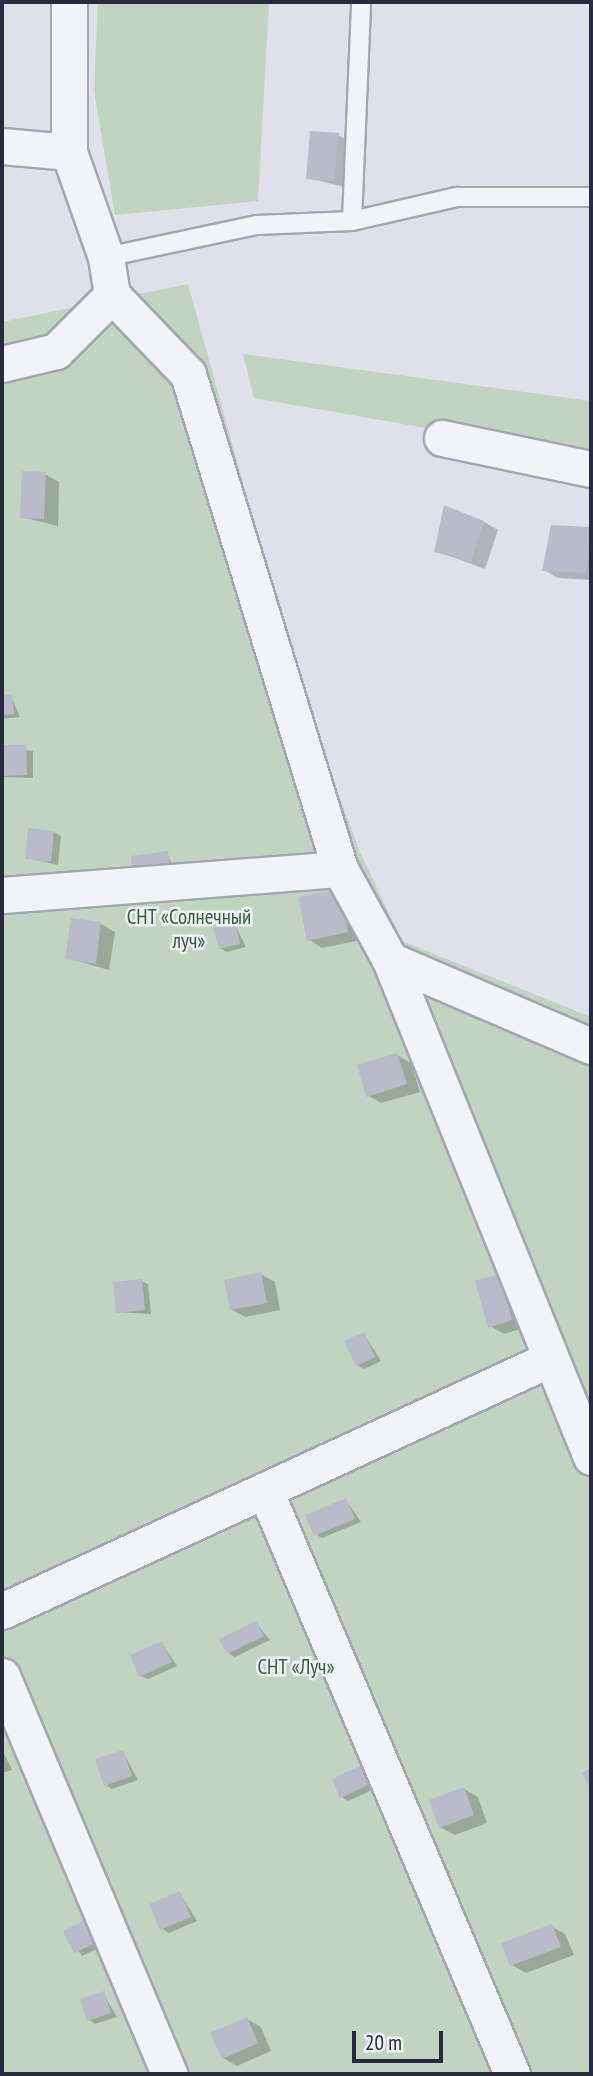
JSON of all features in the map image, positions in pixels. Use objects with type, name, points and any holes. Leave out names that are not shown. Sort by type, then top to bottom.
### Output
[{"type":"street","points":[[69,2],[69,152],[106,257],[112,295],[188,374],[340,869],[390,960],[591,1457]]},
{"type":"street","points":[[2,146],[69,152]]},
{"type":"street","points":[[2,364],[56,351],[112,295]]},
{"type":"street","points":[[442,438],[591,469]]},
{"type":"street","points":[[2,895],[340,869]]},
{"type":"street","points":[[390,960],[591,1046]]},
{"type":"street","points":[[2,1611],[550,1359]]},
{"type":"street","points":[[265,1490],[512,2074]]},
{"type":"street","points":[[2,1676],[169,2074]]},
{"type":"lane","points":[[352,221],[361,2]]},
{"type":"lane","points":[[106,257],[257,225],[352,221],[457,197],[591,197]]},
{"type":"green space","points":[[98,2],[269,2],[258,201],[115,215],[94,90]]},
{"type":"green space","name":"СНТ «Луч»","points":[[188,284],[303,700],[360,852],[402,941],[591,1017],[591,2074],[2,2074],[2,322]]},
{"type":"green space","points":[[243,354],[591,401],[591,457],[254,398]]},
{"type":"building","points":[[310,131],[339,133],[334,181],[306,179]]},
{"type":"building","points":[[22,471],[46,472],[44,519],[20,518]]},
{"type":"building","points":[[444,505],[484,521],[471,562],[434,552]]},
{"type":"building","points":[[551,525],[591,527],[586,573],[542,571]]},
{"type":"building","points":[[12,694],[14,714],[2,715],[2,695]]},
{"type":"building","points":[[2,745],[26,745],[27,775],[2,776]]},
{"type":"building","points":[[28,828],[54,831],[51,862],[25,859]]},
{"type":"building","points":[[168,851],[170,871],[133,876],[131,856]]},
{"type":"building","points":[[339,889],[348,932],[307,941],[298,897]]},
{"type":"building","points":[[71,918],[101,922],[96,964],[65,959]]},
{"type":"building","points":[[235,923],[240,944],[219,949],[213,928]]},
{"type":"building","points":[[397,1053],[407,1084],[366,1097],[357,1065]]},
{"type":"building","points":[[261,1272],[267,1303],[230,1310],[224,1280]]},
{"type":"building","points":[[499,1274],[512,1320],[488,1328],[475,1281]]},
{"type":"building","points":[[142,1279],[145,1310],[116,1313],[113,1282]]},
{"type":"building","points":[[364,1332],[375,1357],[356,1366],[344,1341]]},
{"type":"building","points":[[346,1498],[355,1519],[314,1536],[305,1515]]},
{"type":"building","points":[[256,1621],[264,1636],[227,1654],[219,1639]]},
{"type":"building","points":[[162,1641],[172,1662],[139,1677],[130,1655]]},
{"type":"building","points":[[123,1750],[132,1776],[104,1786],[95,1759]]},
{"type":"building","points":[[360,1766],[368,1785],[340,1798],[332,1779]]},
{"type":"building","points":[[591,1768],[591,1790],[582,1773]]},
{"type":"building","points":[[464,1787],[474,1815],[439,1828],[429,1800]]},
{"type":"building","points":[[180,1891],[191,1917],[160,1930],[149,1904]]},
{"type":"building","points":[[89,1918],[100,1941],[74,1953],[63,1931]]},
{"type":"building","points":[[552,1924],[561,1947],[510,1966],[501,1943]]},
{"type":"building","points":[[104,1991],[111,2013],[87,2021],[80,1999]]},
{"type":"building","points":[[247,2017],[258,2043],[222,2059],[210,2033]]},
{"type":"park label","name":"СНТ «Солнечный луч»","points":[[189,929]]}]
